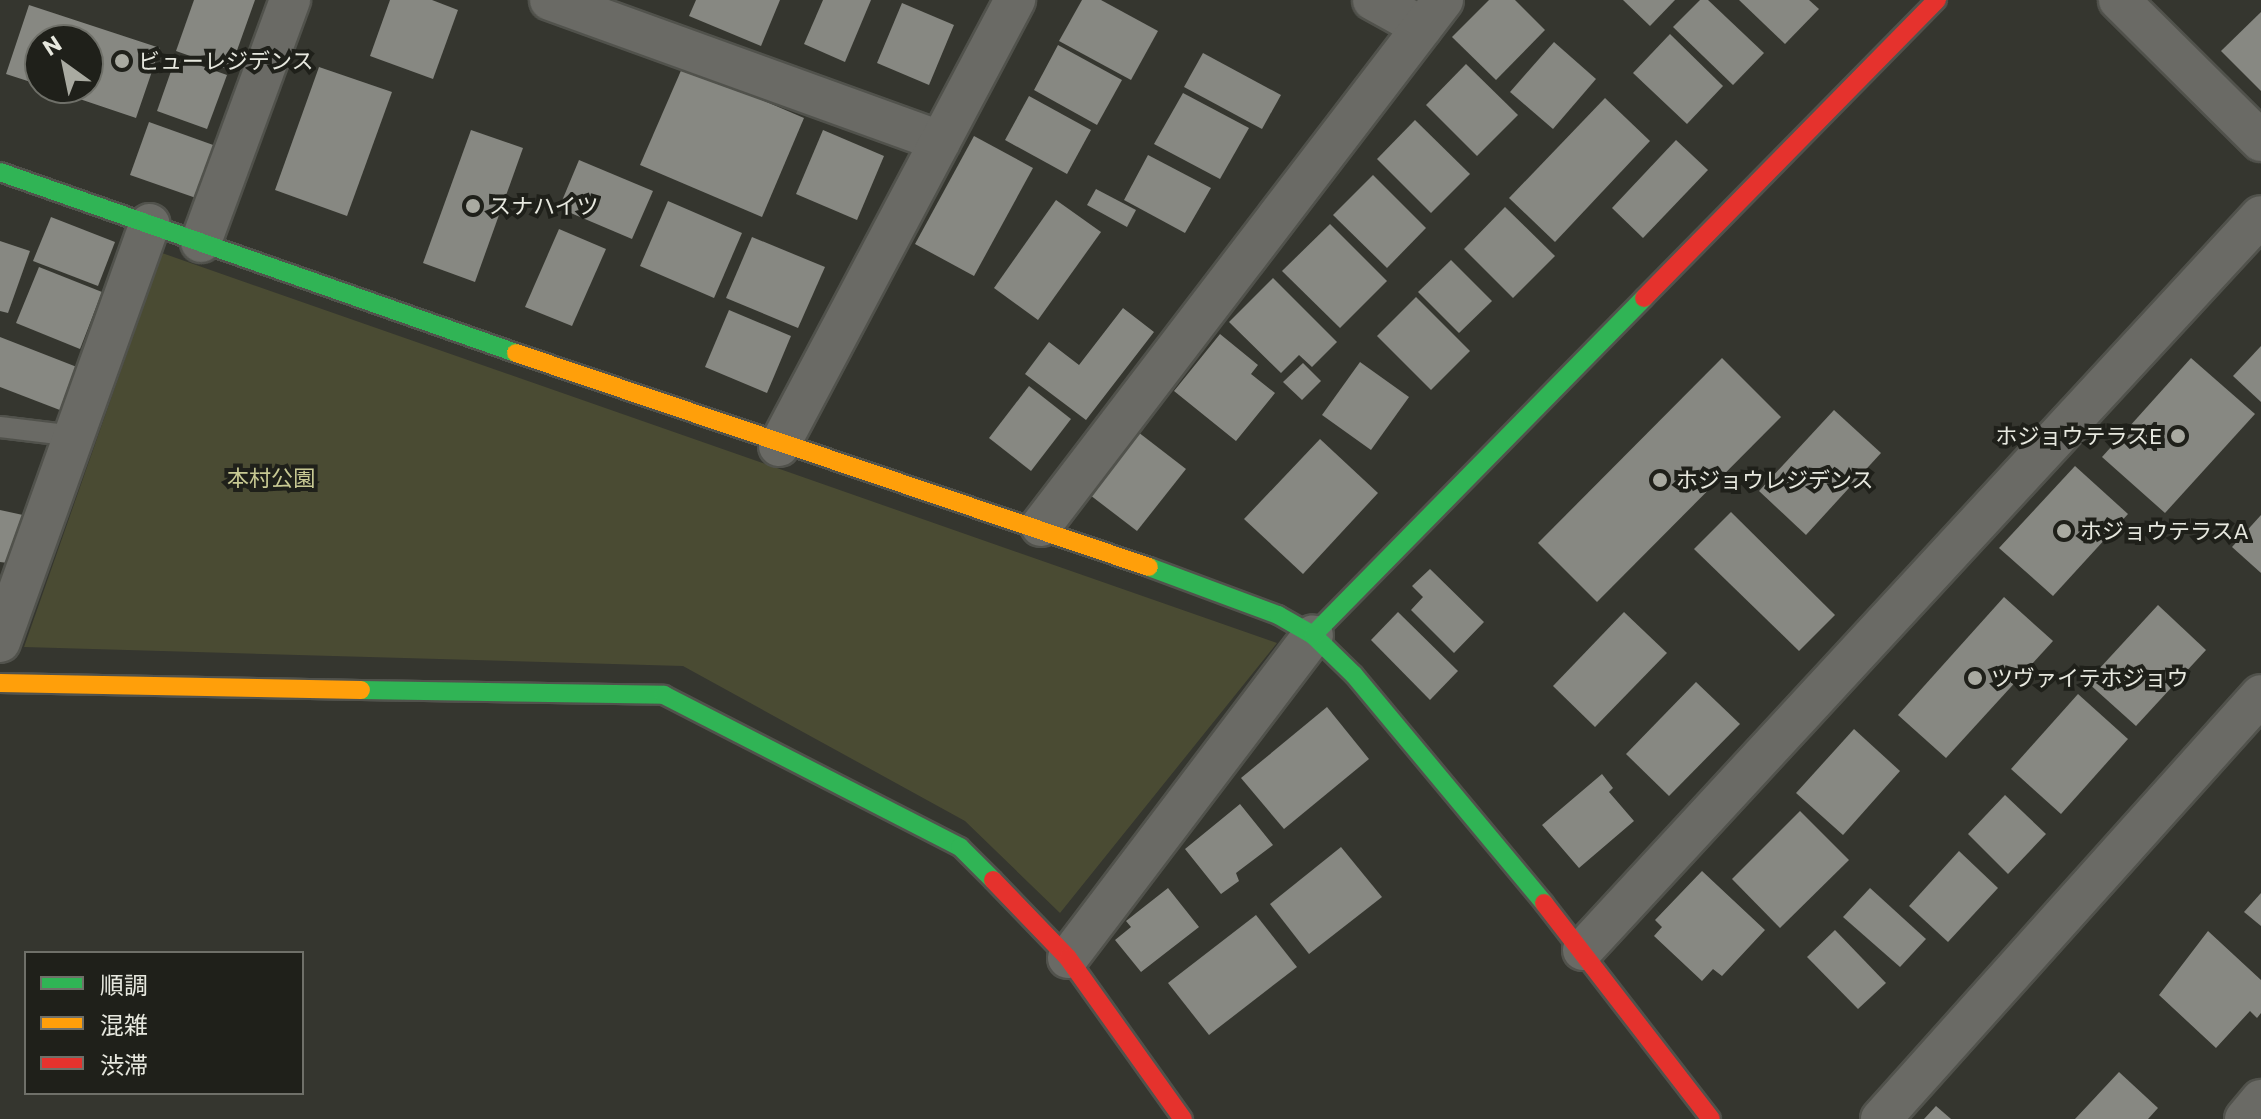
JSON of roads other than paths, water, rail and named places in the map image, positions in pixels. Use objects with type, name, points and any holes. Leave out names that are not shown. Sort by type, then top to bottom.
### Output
[{"type":"street","points":[[201,242],[290,0]]},
{"type":"street","points":[[550,0],[940,141]]},
{"type":"street","points":[[779,446],[1015,0]]},
{"type":"street","points":[[1041,526],[1432,14],[1373,0]]},
{"type":"street","points":[[1068,958],[1313,635],[1937,0]]},
{"type":"street","points":[[2119,0],[2261,141]]},
{"type":"street","points":[[0,172],[779,446],[1041,526],[1278,615],[1313,635],[1354,675],[1583,950],[1711,1119]]},
{"type":"street","points":[[1583,950],[2261,216]]},
{"type":"street","points":[[0,642],[150,224]]},
{"type":"street","points":[[0,683],[664,695],[960,847],[1068,958],[1183,1119]]},
{"type":"street","points":[[1881,1119],[2261,695]]},
{"type":"street","points":[[2245,1119],[2261,1100]]},
{"type":"lane","points":[[0,427],[74,436]]},
{"type":"place","name":"ビューレジデンス","points":[[122,61]]},
{"type":"place","name":"スナハイツ","points":[[473,206]]},
{"type":"place","name":"ホジョウテラスE","points":[[2178,436]]},
{"type":"place","name":"ホジョウレジデンス","points":[[1660,480]]},
{"type":"place","name":"ホジョウテラスA","points":[[2064,531]]},
{"type":"place","name":"ツヴァイテホジョウ","points":[[1975,678]]},
{"type":"park label","name":"本村公園","points":[[271,478]]}]
